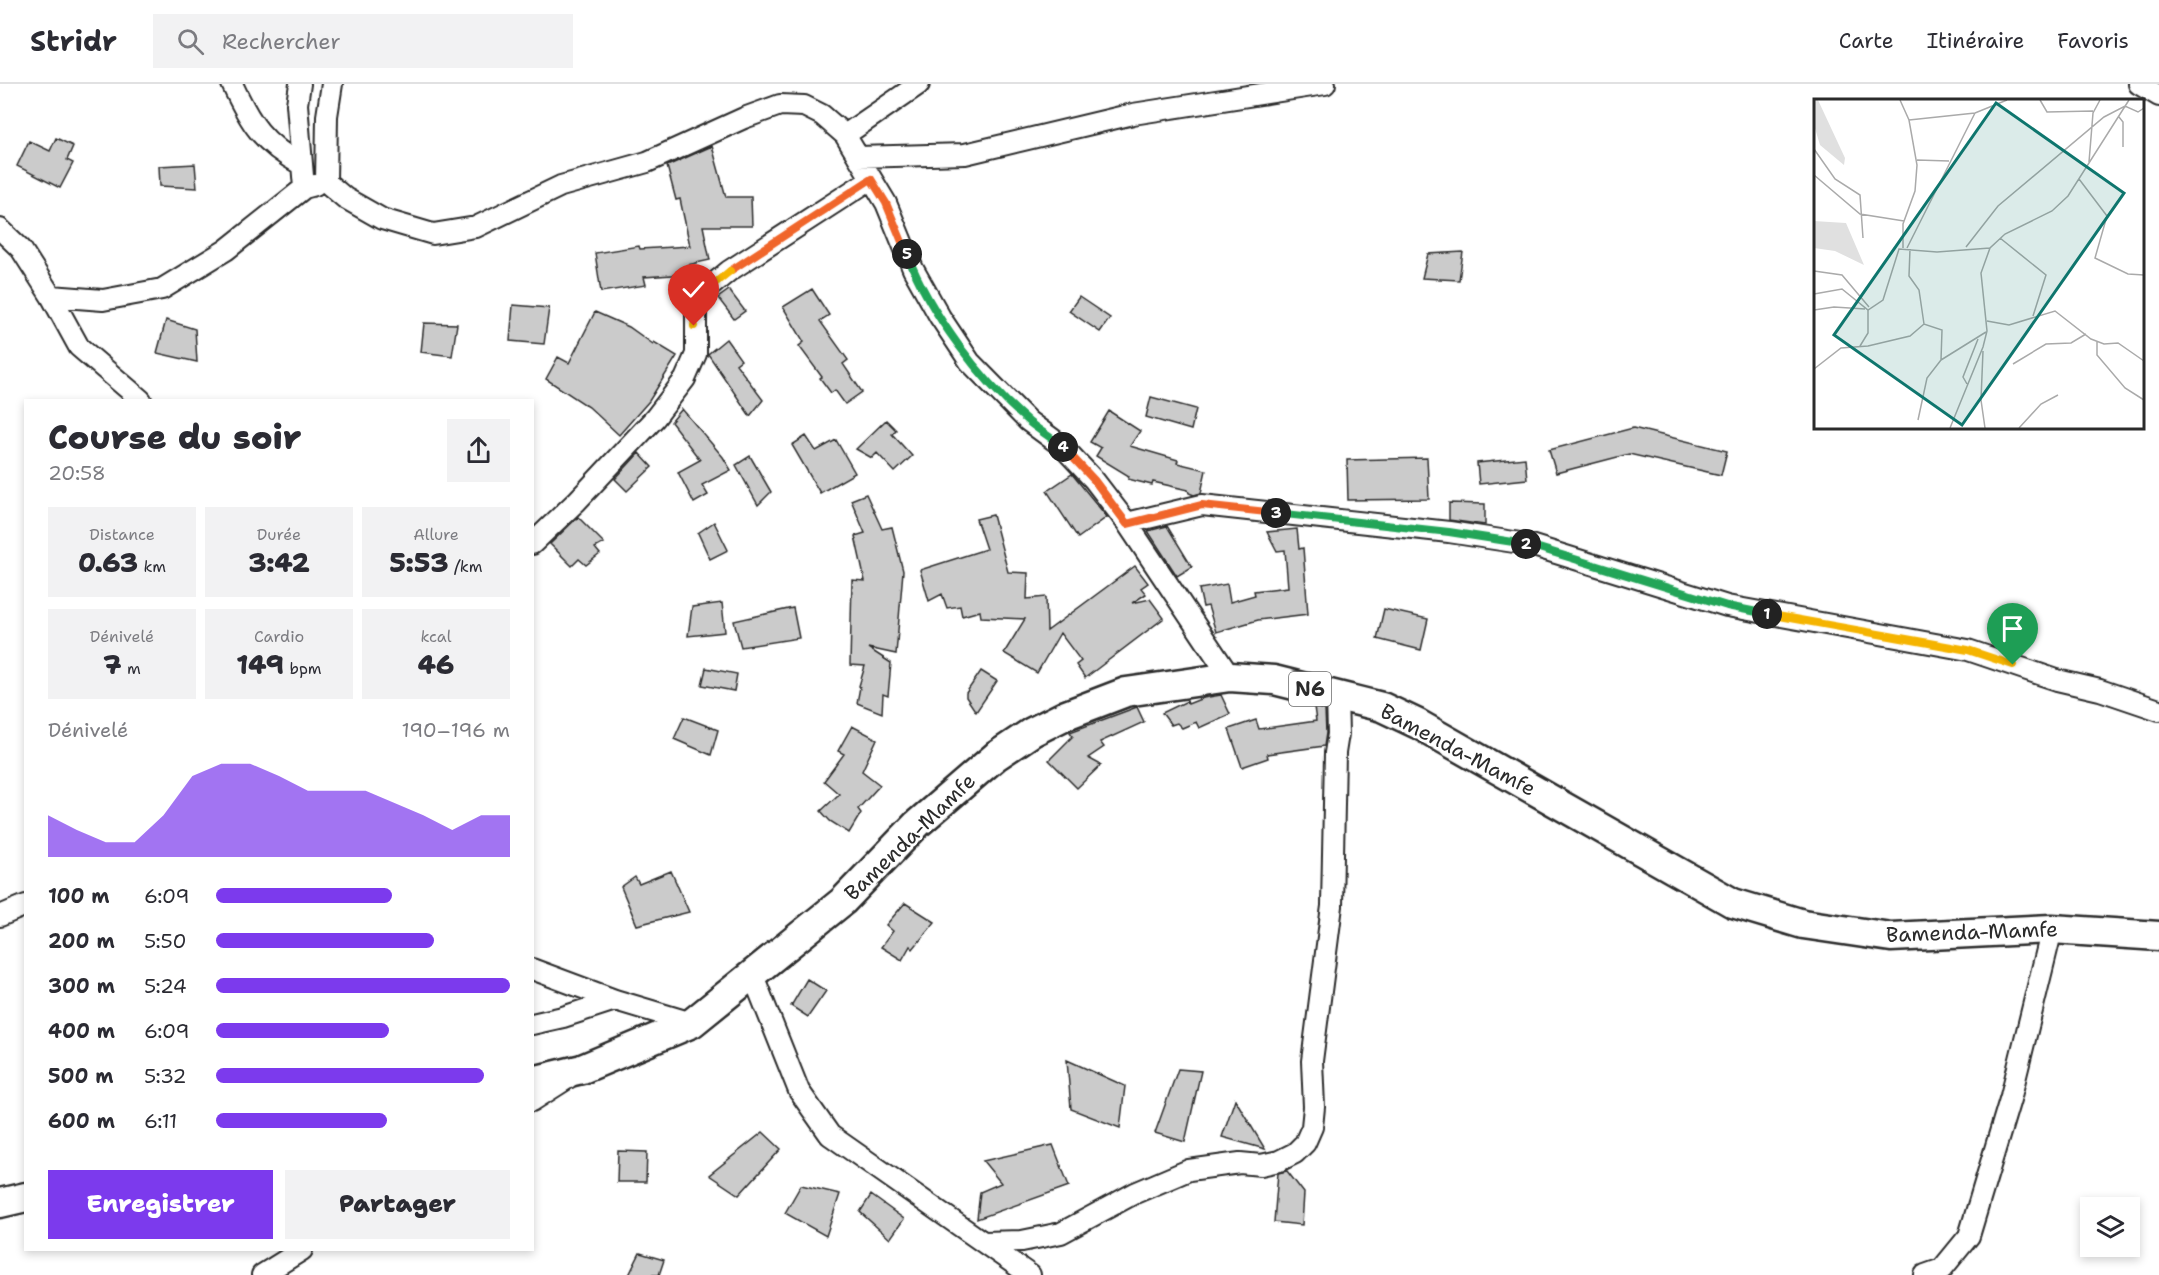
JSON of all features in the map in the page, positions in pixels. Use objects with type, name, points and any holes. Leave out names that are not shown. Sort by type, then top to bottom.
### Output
[{"type":"highway","name":"Bamenda-Mamfe","points":[[534,1081],[582,1069],[692,1023],[843,901],[926,816],[996,756],[1032,732],[1066,715],[1126,692],[1230,677],[1274,680],[1382,707],[1418,724],[1733,903],[1803,924],[1891,938],[2052,928],[2159,936]]},
{"type":"highway","points":[[0,1203],[24,1197]]},
{"type":"street","points":[[232,84],[240,103],[264,140],[283,155],[302,165]]},
{"type":"street","points":[[300,84],[297,104],[304,188]]},
{"type":"street","points":[[326,182],[327,116],[332,84]]},
{"type":"street","points":[[845,135],[919,84]]},
{"type":"street","points":[[858,158],[965,154],[1133,114],[1325,84]]},
{"type":"street","points":[[2139,84],[2159,96]]},
{"type":"street","points":[[326,182],[345,198],[382,219],[433,234],[476,227],[561,186],[647,162],[744,118],[780,105],[804,106],[822,115],[845,135],[890,213],[913,269],[940,317],[970,362],[1028,421],[1062,446],[1094,480],[1127,524],[1230,677]]},
{"type":"street","points":[[534,542],[577,501],[655,418],[685,379],[696,354],[696,309],[701,294],[729,272],[871,179]]},
{"type":"street","points":[[51,296],[103,300],[162,289],[226,250],[304,188],[326,182]]},
{"type":"street","points":[[0,229],[21,249],[51,296],[79,347],[140,399]]},
{"type":"street","points":[[1127,524],[1202,505],[1449,532],[1527,544],[1727,606],[1968,650],[2057,680],[2100,690],[2159,710]]},
{"type":"street","points":[[983,1242],[1022,1241],[1061,1233],[1135,1193],[1189,1170],[1240,1164],[1261,1165],[1279,1161],[1295,1153],[1305,1143],[1312,1127],[1314,1107],[1312,1061],[1332,906],[1335,753],[1338,734],[1337,696]]},
{"type":"street","points":[[0,916],[24,906]]},
{"type":"street","points":[[1925,1275],[1942,1269],[1969,1236],[2011,1096],[2052,928]]},
{"type":"street","points":[[534,970],[615,1000],[692,1023]]},
{"type":"street","points":[[752,974],[799,1091],[830,1135],[1030,1275]]},
{"type":"street","points":[[534,1024],[563,1017],[615,1000]]},
{"type":"street","points":[[534,1100],[582,1069]]},
{"type":"street","points":[[262,1275],[300,1251]]},
{"type":"building","points":[[56,138],[73,146],[67,160],[73,163],[60,188],[17,166],[29,141],[50,151]]},
{"type":"building","points":[[712,146],[726,197],[751,197],[752,226],[703,226],[710,260],[687,265],[687,274],[644,277],[646,285],[601,292],[595,253],[639,246],[640,249],[690,246],[680,199],[676,200],[667,166]]},
{"type":"building","points":[[195,164],[197,188],[160,186],[159,166]]},
{"type":"building","points":[[1463,252],[1459,280],[1422,278],[1428,254]]},
{"type":"building","points":[[812,289],[829,315],[820,321],[848,360],[843,364],[862,392],[845,404],[835,390],[831,393],[799,346],[804,342],[783,307]]},
{"type":"building","points":[[729,290],[745,311],[734,319],[718,298]]},
{"type":"building","points":[[1079,297],[1110,318],[1100,332],[1069,311]]},
{"type":"building","points":[[513,305],[549,308],[544,344],[510,341]]},
{"type":"building","points":[[595,312],[629,327],[653,344],[654,342],[677,356],[649,401],[619,435],[589,407],[546,379],[558,357],[569,363]]},
{"type":"building","points":[[166,320],[195,329],[197,362],[157,353]]},
{"type":"building","points":[[424,323],[457,324],[452,356],[421,352]]},
{"type":"building","points":[[726,339],[741,360],[736,364],[763,400],[750,416],[708,354]]},
{"type":"building","points":[[1151,397],[1196,409],[1191,430],[1146,417]]},
{"type":"building","points":[[682,409],[723,457],[731,470],[702,485],[708,495],[694,503],[678,472],[700,460],[671,422]]},
{"type":"building","points":[[1109,411],[1140,431],[1130,446],[1178,460],[1177,463],[1206,470],[1201,493],[1194,495],[1188,490],[1128,479],[1129,476],[1096,456],[1101,448],[1090,442]]},
{"type":"building","points":[[886,420],[896,430],[892,434],[912,456],[895,472],[877,453],[872,458],[856,449]]},
{"type":"building","points":[[1633,428],[1727,451],[1721,475],[1629,454],[1556,473],[1549,450]]},
{"type":"building","points":[[806,436],[816,451],[836,440],[855,473],[820,493],[792,445]]},
{"type":"building","points":[[639,453],[652,467],[627,491],[615,479]]},
{"type":"building","points":[[750,456],[771,492],[758,505],[736,465]]},
{"type":"building","points":[[1427,458],[1429,499],[1348,500],[1347,460]]},
{"type":"building","points":[[1525,458],[1527,479],[1479,484],[1477,463]]},
{"type":"building","points":[[1072,474],[1107,517],[1078,538],[1047,491]]},
{"type":"building","points":[[866,494],[882,529],[892,527],[903,571],[896,654],[868,648],[891,663],[888,696],[883,694],[882,713],[857,703],[865,666],[850,665],[852,580],[865,581],[855,536],[865,533],[851,500]]},
{"type":"building","points":[[1449,503],[1485,504],[1485,525],[1449,520]]},
{"type":"building","points":[[993,515],[1008,572],[1028,573],[1027,599],[1046,597],[1047,631],[1135,566],[1148,583],[1141,588],[1146,594],[1132,603],[1150,599],[1164,618],[1085,678],[1076,665],[1081,661],[1060,633],[1037,673],[1004,653],[1025,619],[981,617],[980,611],[962,616],[960,606],[947,608],[942,594],[929,601],[920,570],[986,549],[976,519]]},
{"type":"building","points":[[578,517],[604,543],[595,548],[600,554],[586,565],[579,559],[572,566],[550,544]]},
{"type":"building","points":[[714,522],[728,550],[710,559],[698,533]]},
{"type":"building","points":[[1167,526],[1192,567],[1177,576],[1148,531]]},
{"type":"building","points":[[1297,529],[1299,549],[1303,548],[1308,614],[1258,620],[1216,632],[1208,606],[1203,607],[1199,589],[1227,584],[1230,602],[1255,595],[1254,591],[1288,587],[1285,550],[1277,551],[1267,532]]},
{"type":"building","points":[[722,603],[725,632],[688,636],[692,607]]},
{"type":"building","points":[[793,608],[799,638],[741,647],[734,621]]},
{"type":"building","points":[[1384,609],[1428,619],[1421,650],[1377,639]]},
{"type":"building","points":[[706,668],[737,674],[734,691],[702,685]]},
{"type":"building","points":[[981,671],[997,681],[976,712],[966,697],[966,693]]},
{"type":"building","points":[[1221,695],[1230,714],[1199,728],[1196,722],[1182,728],[1177,723],[1171,725],[1162,713],[1187,701],[1188,704],[1203,698]]},
{"type":"building","points":[[1137,707],[1144,722],[1100,742],[1104,747],[1088,758],[1101,765],[1077,788],[1049,760],[1073,736],[1070,732]]},
{"type":"building","points":[[1314,707],[1325,710],[1324,746],[1267,754],[1268,758],[1242,767],[1229,729],[1256,720],[1259,729],[1316,721]]},
{"type":"building","points":[[684,717],[718,730],[711,755],[674,739]]},
{"type":"building","points":[[852,726],[877,739],[862,771],[880,785],[858,809],[861,813],[849,833],[830,821],[821,811],[839,794],[824,781],[844,754],[838,751]]},
{"type":"building","points":[[671,871],[689,912],[637,925],[621,887],[635,877],[639,884]]},
{"type":"building","points":[[905,903],[935,922],[913,949],[910,946],[902,960],[881,947],[893,931],[886,925]]},
{"type":"building","points":[[807,979],[826,991],[808,1017],[791,1006]]},
{"type":"building","points":[[1067,1060],[1125,1086],[1120,1128],[1071,1109]]},
{"type":"building","points":[[1178,1069],[1201,1071],[1185,1142],[1155,1133]]},
{"type":"building","points":[[1235,1099],[1265,1149],[1222,1137]]},
{"type":"building","points":[[763,1132],[781,1149],[739,1195],[709,1175]]},
{"type":"building","points":[[1053,1145],[1069,1186],[977,1219],[980,1192],[1001,1183],[983,1161]]},
{"type":"building","points":[[618,1151],[647,1152],[646,1182],[617,1182]]},
{"type":"building","points":[[1287,1171],[1304,1193],[1302,1225],[1274,1222],[1278,1173]]},
{"type":"building","points":[[801,1185],[840,1194],[826,1236],[785,1213]]},
{"type":"building","points":[[871,1195],[904,1219],[890,1239],[860,1212]]},
{"type":"building","points":[[640,1253],[664,1260],[659,1275],[629,1275]]},
{"type":"route","points":[[694,326],[701,294],[729,272],[871,179],[886,203],[913,269],[940,317],[970,362],[1028,421],[1062,446],[1094,480],[1127,524],[1202,505],[1449,532],[1527,544],[1727,606],[1968,650],[2013,665]]}]
